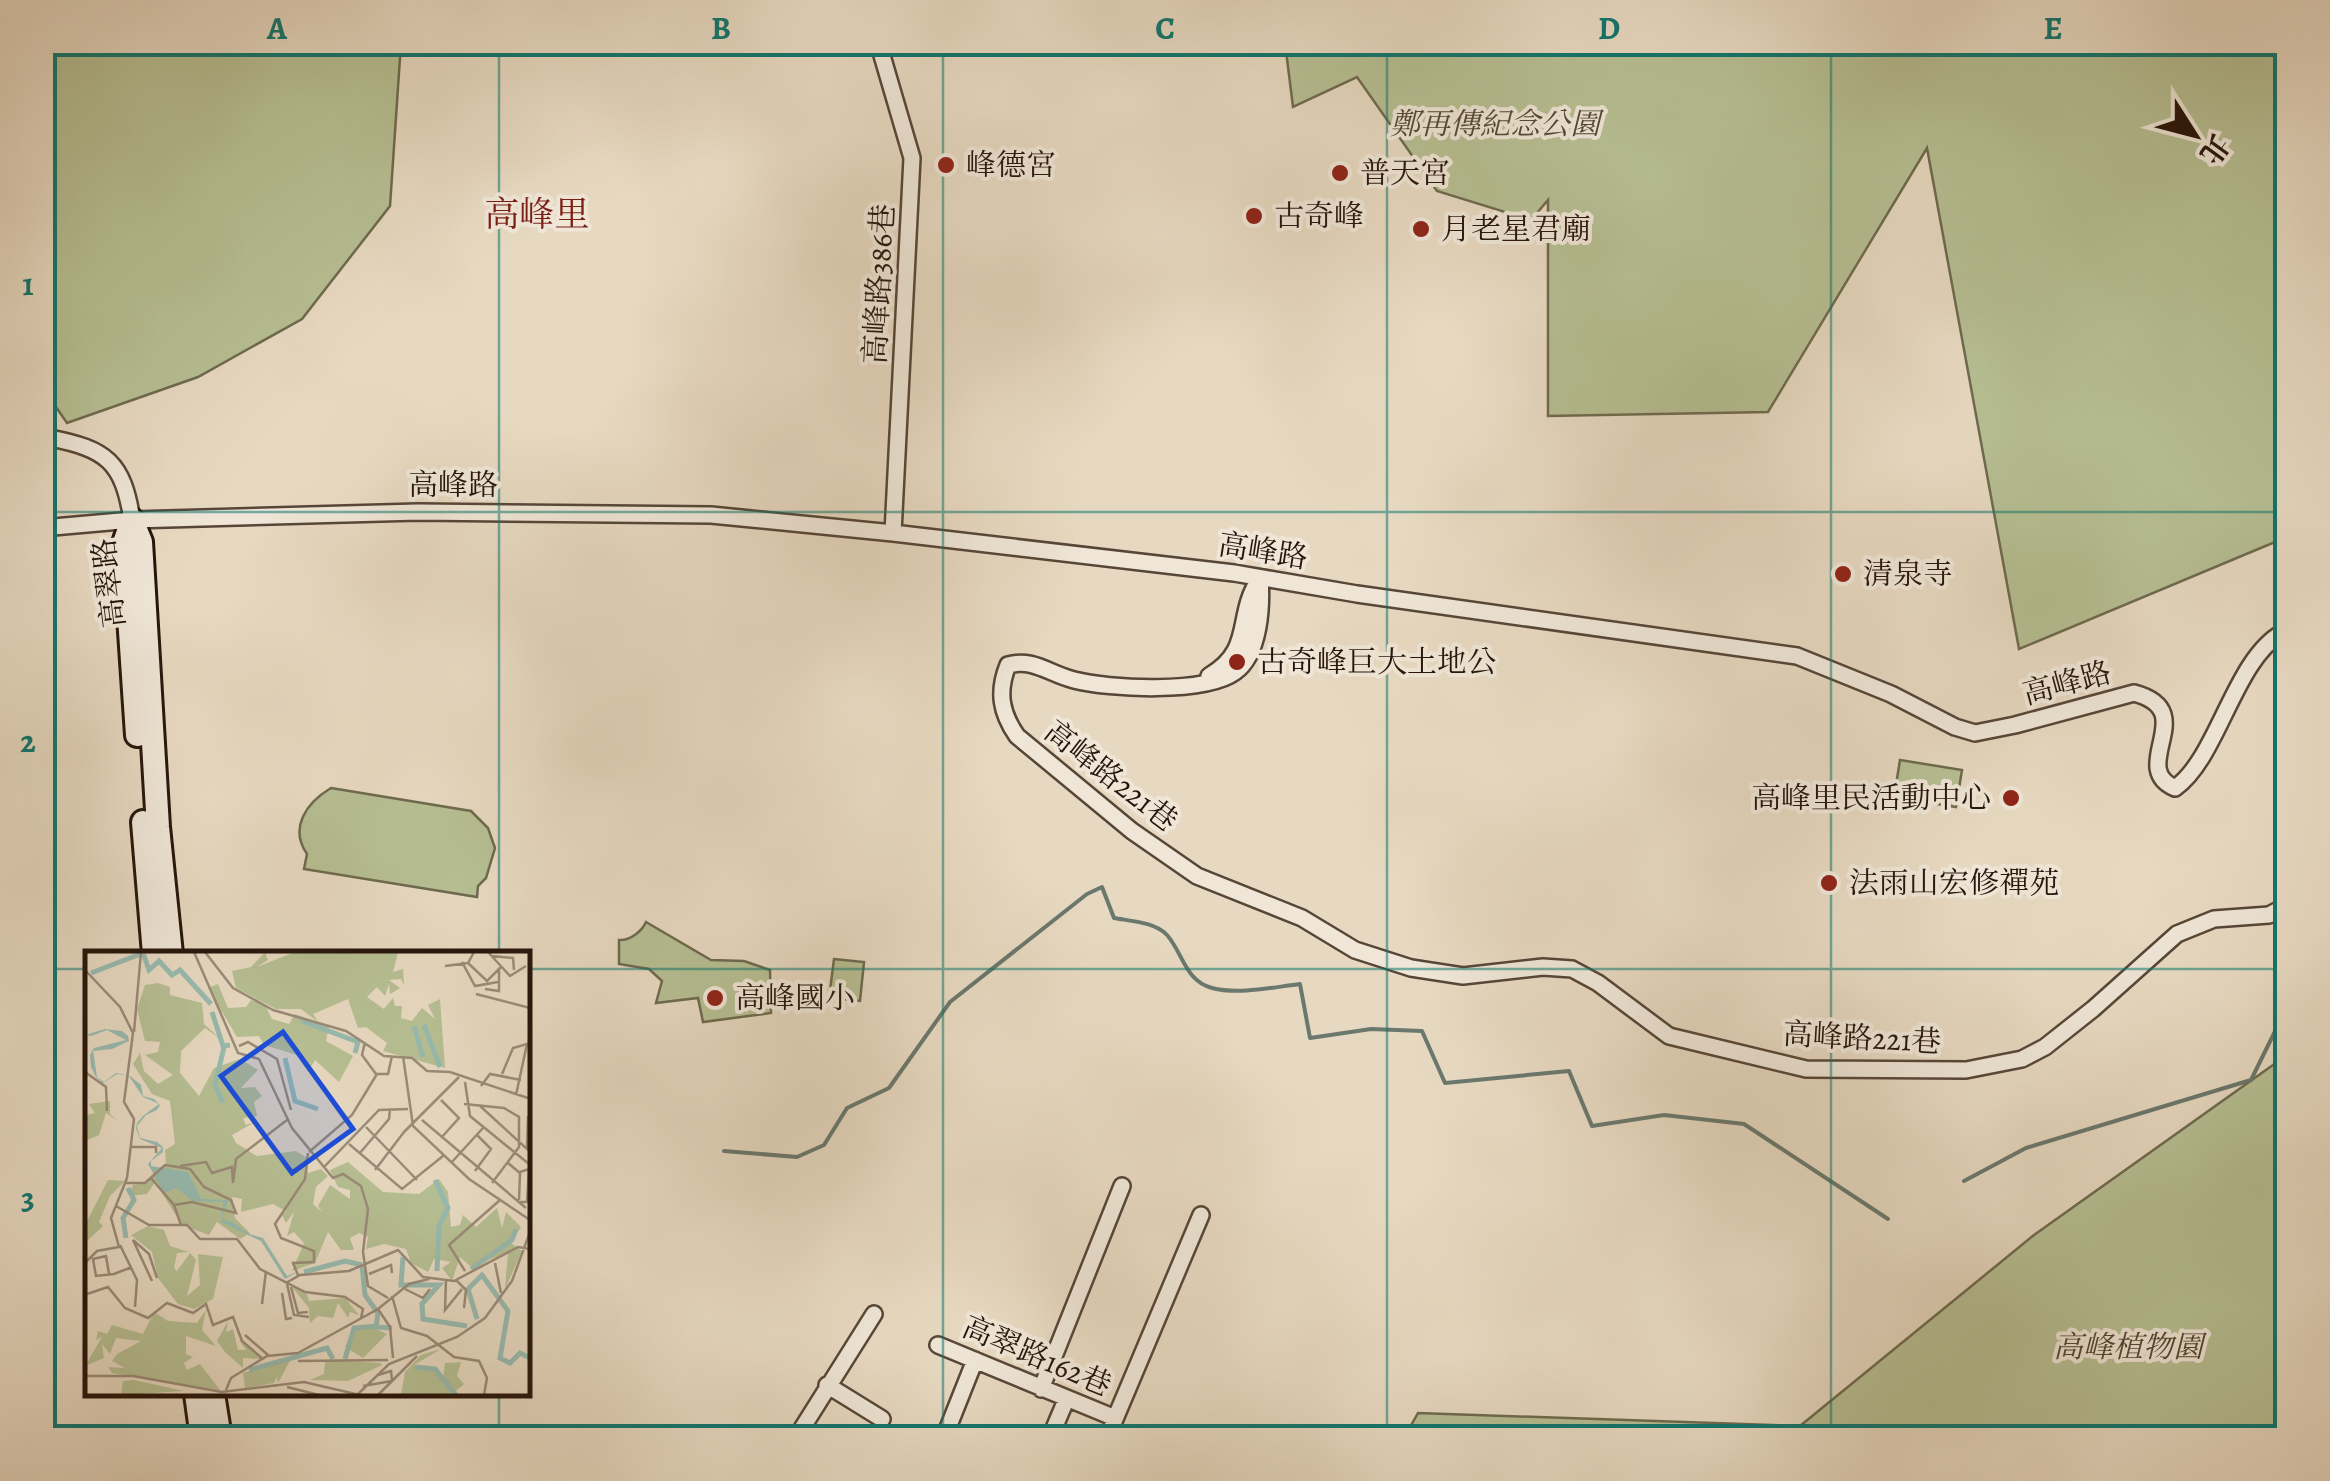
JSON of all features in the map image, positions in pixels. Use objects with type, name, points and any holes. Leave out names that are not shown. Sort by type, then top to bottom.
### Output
[{"type":"street","name":"高峰路386巷","points":[[882,42],[881,52],[912,158],[894,532]]},
{"type":"street","points":[[42,424],[50,438],[88,445],[114,466],[127,487],[132,520]]},
{"type":"street","name":"高峰路","points":[[42,528],[132,520],[418,512],[711,516],[894,532],[1260,578],[1797,656],[1975,733],[2134,693],[2150,697],[2164,715],[2166,731],[2158,753],[2158,772],[2164,783],[2175,788],[2197,763],[2259,656],[2274,638],[2282,633],[2288,636]]},
{"type":"street","name":"高翠路","points":[[132,520],[124,544],[154,951]]},
{"type":"street","name":"高翠路","points":[[132,520],[140,542],[170,951]]},
{"type":"street","name":"高峰路221巷","points":[[1260,578],[1248,595],[1238,651],[1225,666],[1194,684],[1154,689],[1074,680],[1023,661],[1008,665],[1002,680],[1000,698],[1006,720],[1017,736],[1118,820],[1197,876],[1302,918],[1355,950],[1410,968],[1463,976],[1543,966],[1572,969],[1598,983],[1669,1036],[1806,1069],[1966,1070],[2022,1059],[2044,1047],[2177,934],[2214,920],[2268,915],[2288,906]]},
{"type":"street","points":[[1041,1388],[1122,1186]]},
{"type":"street","points":[[1108,1438],[1201,1214]]},
{"type":"street","points":[[796,1438],[874,1314]]},
{"type":"street","name":"高翠路162巷","points":[[938,1344],[1116,1418]]},
{"type":"street","points":[[944,1438],[975,1360]]},
{"type":"street","points":[[828,1385],[882,1419]]},
{"type":"street","points":[[196,1396],[202,1438]]},
{"type":"street","points":[[214,1396],[220,1438]]},
{"type":"street","points":[[1050,1438],[1066,1400]]},
{"type":"green space","points":[[42,43],[401,43],[390,206],[302,319],[198,377],[67,423],[43,388]]},
{"type":"green space","name":"鄭再傳紀念公園","points":[[1285,43],[2287,43],[2287,537],[2019,649],[1927,148],[1768,412],[1548,416],[1548,200],[1531,220],[1437,191],[1357,77],[1293,107]]},
{"type":"green space","points":[[1900,760],[1962,770],[1956,807],[1894,797]]},
{"type":"green space","points":[[331,788],[471,811],[488,828],[495,848],[477,897],[304,869],[307,854],[300,835],[303,817],[314,801]]},
{"type":"green space","points":[[646,922],[711,960],[744,961],[770,970],[771,1013],[703,1022],[698,998],[656,1003],[662,981],[649,969],[619,964],[619,940],[635,935]]},
{"type":"green space","points":[[834,959],[864,962],[860,1001],[829,998]]},
{"type":"green space","name":"高峰植物園","points":[[2287,1055],[2287,1438],[1404,1438],[1418,1413],[1800,1426],[2034,1235]]},
{"type":"waterway","points":[[724,1151],[797,1157],[824,1145],[847,1108],[889,1088],[950,1002],[1087,894],[1102,887],[1114,918],[1162,931],[1190,973],[1203,984],[1233,991],[1300,984],[1310,1038],[1371,1029],[1422,1031],[1445,1083],[1569,1071],[1592,1126],[1664,1115],[1744,1124],[1888,1219]]},
{"type":"waterway","points":[[1964,1181],[2026,1148],[2251,1080],[2288,1005]]},
{"type":"place","name":"峰德宮","points":[[946,165]]},
{"type":"place","name":"普天宮","points":[[1340,173]]},
{"type":"place","name":"古奇峰","points":[[1254,216]]},
{"type":"place","name":"月老星君廟","points":[[1421,229]]},
{"type":"place","name":"清泉寺","points":[[1843,574]]},
{"type":"place","name":"古奇峰巨大土地公","points":[[1237,662]]},
{"type":"place","name":"高峰里民活動中心","points":[[2011,798]]},
{"type":"place","name":"法雨山宏修禪苑","points":[[1829,883]]},
{"type":"place","name":"高峰國小","points":[[715,998]]},
{"type":"district","name":"高峰里","points":[[537,214]]}]
